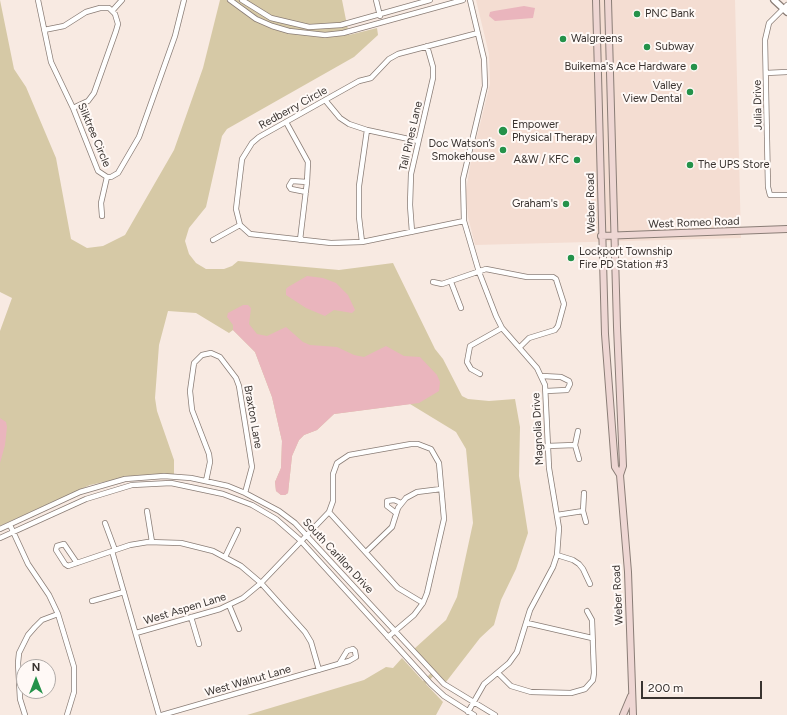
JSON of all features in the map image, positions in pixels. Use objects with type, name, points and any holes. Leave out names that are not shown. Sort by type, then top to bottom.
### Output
[{"type":"main road","name":"Weber Road","points":[[596,0],[604,334],[615,467],[620,475]]},
{"type":"main road","name":"Weber Road","points":[[608,0],[616,236],[617,327],[623,466],[620,475],[628,572],[632,715]]},
{"type":"main road","name":"West Romeo Road","points":[[601,236],[787,229]]},
{"type":"main road","points":[[623,715],[632,693]]},
{"type":"street","name":"Silktree Circle","points":[[38,0],[51,62],[73,108],[98,171],[107,178],[111,178],[118,173],[139,137],[175,36],[184,0]]},
{"type":"street","points":[[113,10],[122,0]]},
{"type":"street","points":[[230,0],[256,19],[267,24],[289,31],[325,35],[343,33],[463,0]]},
{"type":"street","points":[[242,0],[272,18],[309,27],[341,25],[430,0]]},
{"type":"street","points":[[376,0],[382,22]]},
{"type":"street","name":"Magnolia Drive","points":[[468,712],[484,684],[498,673],[517,652],[530,610],[553,567],[559,528],[549,468],[546,391],[542,376],[520,347],[502,328],[490,304],[464,221],[464,179],[485,86],[484,59],[470,0]]},
{"type":"street","points":[[774,0],[786,9]]},
{"type":"street","points":[[44,30],[64,26],[86,12],[100,8],[113,10]]},
{"type":"street","name":"Julia Drive","points":[[786,9],[769,23],[766,32],[766,73],[768,187],[770,195],[787,195]]},
{"type":"street","points":[[73,108],[83,105],[94,93],[116,31],[117,17],[113,10]]},
{"type":"street","name":"Redberry Circle","points":[[240,225],[236,209],[242,159],[252,143],[259,137],[359,81],[371,78],[389,60],[398,54],[478,33]]},
{"type":"street","name":"Tall Pines Lane","points":[[412,232],[410,189],[418,141],[433,78],[433,67],[427,46]]},
{"type":"street","points":[[766,73],[787,72]]},
{"type":"street","points":[[325,100],[340,118],[349,124],[367,130],[418,141]]},
{"type":"street","points":[[286,122],[308,162],[308,182],[300,240]]},
{"type":"street","points":[[362,242],[359,218],[359,186],[367,130]]},
{"type":"street","points":[[102,216],[101,203],[107,178]]},
{"type":"street","points":[[306,192],[291,189],[289,186],[292,181],[308,182]]},
{"type":"street","points":[[213,240],[240,225],[250,234],[344,244],[362,242],[464,221]]},
{"type":"street","points":[[433,282],[442,284],[451,282],[486,269],[527,277],[553,277],[559,283],[564,304],[558,326],[555,330],[529,338],[520,347]]},
{"type":"street","points":[[451,282],[461,308]]},
{"type":"street","points":[[480,374],[471,369],[467,362],[470,346],[502,328]]},
{"type":"street","name":"Braxton Lane","points":[[206,481],[210,462],[209,454],[192,410],[190,391],[194,363],[202,355],[211,353],[220,357],[236,378],[239,386],[252,467],[245,493]]},
{"type":"street","points":[[542,376],[564,377],[570,384],[566,390],[546,391]]},
{"type":"street","points":[[578,431],[575,445],[579,459]]},
{"type":"street","points":[[388,637],[414,616],[423,602],[427,593],[444,519],[439,463],[435,455],[424,446],[411,444],[348,455],[337,463],[334,468],[333,501],[328,512],[398,588],[423,602]]},
{"type":"street","points":[[547,446],[575,445]]},
{"type":"street","name":"South Carillon Drive","points":[[0,530],[80,492],[125,479],[164,476],[206,481],[245,493],[279,511],[306,534],[394,632],[444,684],[495,715]]},
{"type":"street","name":"South Carillon Drive","points":[[0,538],[86,499],[132,485],[164,482],[206,489],[252,505],[276,518],[300,540],[431,684],[444,696],[474,715]]},
{"type":"street","points":[[366,552],[387,534],[395,521],[396,513],[401,504],[417,492],[441,489]]},
{"type":"street","points":[[584,494],[583,511],[586,522]]},
{"type":"street","points":[[396,513],[389,509],[387,501],[394,500],[401,504]]},
{"type":"street","points":[[147,510],[152,542]]},
{"type":"street","points":[[557,514],[583,511]]},
{"type":"street","name":"West Aspen Lane","points":[[136,633],[229,605],[243,598],[261,583],[328,512]]},
{"type":"street","points":[[105,523],[160,715]]},
{"type":"street","points":[[10,525],[28,564],[49,595],[58,614],[74,667],[74,692],[68,715]]},
{"type":"street","points":[[225,557],[238,530]]},
{"type":"street","points":[[77,563],[64,544],[57,546],[56,550],[68,566],[77,563],[113,550],[130,545],[152,542],[197,546],[225,557],[241,566],[261,583],[304,632],[311,642],[319,670]]},
{"type":"street","points":[[556,555],[573,560],[579,564],[590,584]]},
{"type":"street","points":[[92,601],[124,592]]},
{"type":"street","points":[[229,605],[239,629]]},
{"type":"street","points":[[498,673],[506,683],[517,689],[546,693],[579,692],[590,685],[593,680],[592,620],[587,611]]},
{"type":"street","points":[[24,715],[20,700],[18,663],[19,653],[28,635],[42,620],[58,614]]},
{"type":"street","points":[[191,617],[199,644]]},
{"type":"street","points":[[527,623],[592,638]]},
{"type":"street","name":"West Walnut Lane","points":[[160,715],[339,664]]},
{"type":"shaded area","points":[[0,0],[14,69],[26,87],[56,158],[71,239],[87,248],[103,246],[125,235],[174,150],[203,68],[220,0],[342,0],[349,35],[377,28],[378,35],[354,57],[227,129],[222,136],[206,207],[189,228],[185,241],[189,254],[196,263],[206,269],[224,269],[232,266],[238,261],[339,270],[393,263],[435,349],[443,359],[462,396],[468,399],[489,401],[515,399],[520,427],[519,476],[528,533],[516,569],[501,600],[494,625],[480,638],[446,682],[436,673],[426,684],[443,702],[436,715],[247,715],[364,680],[386,667],[393,668],[402,658],[423,681],[433,671],[414,649],[446,620],[457,597],[473,523],[466,449],[456,432],[410,404],[334,414],[317,430],[304,435],[299,440],[292,456],[288,493],[281,495],[276,491],[275,482],[281,468],[282,441],[272,397],[255,352],[233,330],[229,333],[196,313],[168,311],[159,345],[155,398],[157,411],[174,460],[174,474],[131,476],[90,485],[0,526],[0,331],[12,298],[0,292]]},
{"type":"shaded area","points":[[476,0],[735,0],[741,238],[475,245],[468,217],[466,190],[471,161],[490,84],[489,54]]},
{"type":"shaded area","points":[[524,6],[535,8],[533,18],[495,21],[489,16],[490,12]]},
{"type":"shaded area","points":[[307,276],[323,278],[336,283],[348,295],[355,310],[352,313],[334,310],[325,316],[306,308],[286,295],[286,289],[288,287]]},
{"type":"shaded area","points":[[243,305],[248,305],[251,308],[249,324],[257,334],[267,336],[286,327],[303,342],[310,345],[337,347],[354,355],[364,357],[386,346],[404,356],[420,357],[437,375],[440,382],[439,391],[419,403],[334,414],[317,430],[304,435],[299,440],[292,456],[288,493],[281,495],[276,491],[275,482],[281,468],[282,441],[272,397],[255,352],[233,330],[233,325],[227,317],[228,313]]},
{"type":"shaded area","points":[[0,418],[6,422],[7,427],[5,445],[0,463]]},
{"type":"place","name":"PNC Bank","points":[[637,14]]},
{"type":"place","name":"Walgreens","points":[[563,39]]},
{"type":"place","name":"Subway","points":[[647,47]]},
{"type":"place","name":"Buikema's Ace Hardware","points":[[694,67]]},
{"type":"place","name":"Valley View Dental","points":[[690,92]]},
{"type":"place","name":"Empower Physical Therapy","points":[[503,131]]},
{"type":"place","name":"Doc Watson’s Smokehouse","points":[[503,150]]},
{"type":"place","name":"A&W / KFC","points":[[577,160]]},
{"type":"place","name":"The UPS Store","points":[[690,165]]},
{"type":"place","name":"Graham's","points":[[566,204]]},
{"type":"place","name":"Lockport Township Fire PD Station #3","points":[[571,258]]}]
